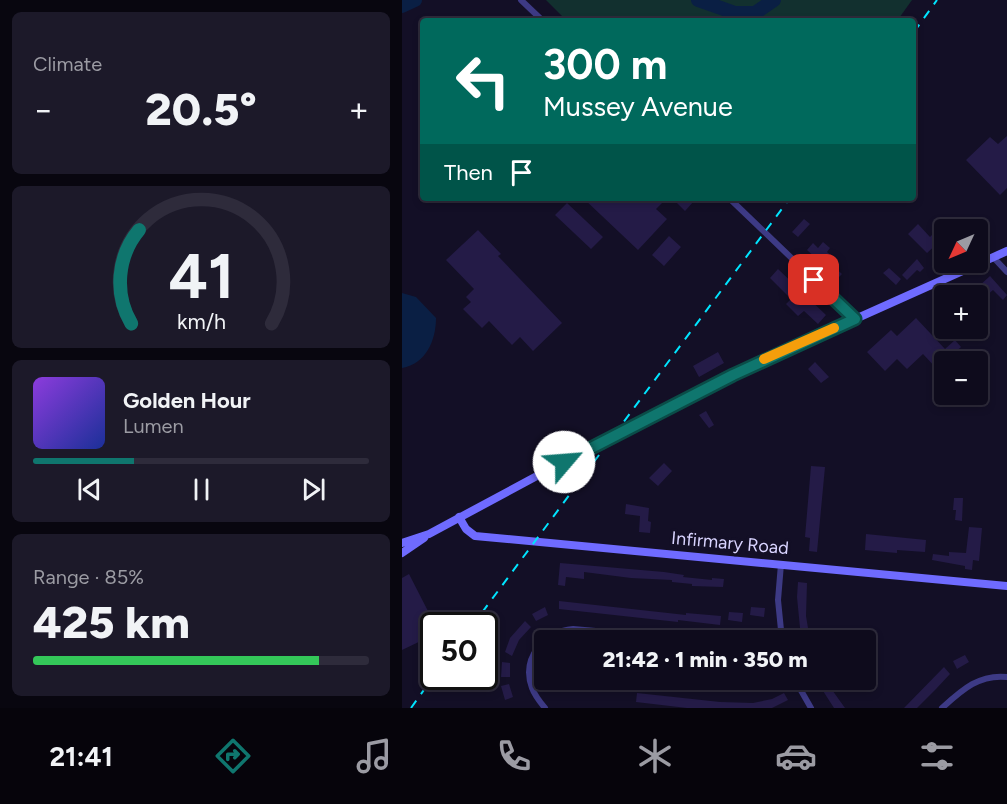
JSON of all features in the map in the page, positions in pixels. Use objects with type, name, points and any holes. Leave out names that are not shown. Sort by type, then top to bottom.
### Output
[{"type":"main road","points":[[402,553],[459,517],[726,378],[1007,251]]},
{"type":"main road","name":"Infirmary Road","points":[[459,517],[466,529],[475,536],[1007,586]]},
{"type":"main road","points":[[402,543],[429,534]]},
{"type":"street","points":[[521,0],[540,18]]},
{"type":"street","points":[[732,201],[855,319]]},
{"type":"street","points":[[993,257],[1007,272]]},
{"type":"street","points":[[781,564],[778,600],[781,630]]},
{"type":"street","points":[[563,630],[573,628],[594,630]]},
{"type":"street","points":[[534,656],[530,664],[531,687],[545,708]]},
{"type":"street","points":[[942,708],[971,683],[991,677],[1007,677]]},
{"type":"street","points":[[800,690],[810,708]]},
{"type":"green space","points":[[546,0],[912,0],[899,18],[564,18]]},
{"type":"water","points":[[402,293],[416,297],[436,318],[436,326],[428,350],[417,362],[402,368]]},
{"type":"building","points":[[1007,136],[1007,188],[1000,195],[966,160],[990,137],[998,144]]},
{"type":"building","points":[[586,201],[664,201],[656,209],[667,219],[638,250]]},
{"type":"building","points":[[675,201],[694,201],[685,211]]},
{"type":"building","points":[[567,203],[603,237],[591,249],[555,215]]},
{"type":"building","points":[[804,219],[810,224],[798,237],[792,232]]},
{"type":"building","points":[[918,224],[930,237],[934,233],[934,246],[927,253],[908,234]]},
{"type":"building","points":[[478,230],[501,254],[498,256],[562,323],[533,351],[520,337],[512,345],[489,321],[482,328],[463,309],[471,302],[466,297],[474,289],[446,260]]},
{"type":"building","points":[[669,236],[681,247],[664,266],[652,255]]},
{"type":"building","points":[[823,242],[830,248],[827,252],[836,260],[832,265],[842,274],[835,281],[830,277],[833,274],[807,250],[813,243],[818,248]]},
{"type":"building","points":[[917,259],[924,268],[920,272],[917,270],[907,280],[902,275]]},
{"type":"building","points":[[889,268],[901,279],[896,285],[883,273]]},
{"type":"building","points":[[778,269],[826,315],[818,324],[804,311],[798,316],[786,304],[791,299],[770,278]]},
{"type":"building","points":[[990,276],[1007,295],[1003,300],[993,290],[988,294],[988,285],[980,285]]},
{"type":"building","points":[[916,318],[945,349],[955,340],[961,347],[957,351],[934,351],[934,366],[923,354],[907,369],[897,359],[885,371],[867,352],[891,330],[897,336]]},
{"type":"building","points":[[718,352],[724,363],[699,377],[693,366]]},
{"type":"building","points":[[815,362],[829,377],[821,383],[808,369]]},
{"type":"building","points":[[706,411],[714,425],[709,428],[699,415]]},
{"type":"building","points":[[664,463],[672,471],[658,486],[649,478]]},
{"type":"building","points":[[811,466],[825,467],[817,552],[809,551],[810,538],[805,537]]},
{"type":"building","points":[[954,498],[963,498],[962,521],[955,520]]},
{"type":"building","points":[[626,504],[649,508],[650,533],[639,532],[640,516],[625,514]]},
{"type":"building","points":[[969,527],[982,528],[979,561],[973,560],[972,570],[965,569],[965,566],[932,560],[933,554],[949,556],[949,552],[966,553]]},
{"type":"building","points":[[866,534],[926,540],[925,552],[897,550],[897,553],[865,550]]},
{"type":"building","points":[[560,563],[664,572],[684,575],[683,577],[712,580],[712,578],[724,579],[723,587],[692,586],[692,584],[672,582],[672,580],[584,572],[584,579],[566,577],[565,586],[558,585]]},
{"type":"building","points":[[409,574],[428,612],[420,612],[418,620],[420,641],[402,650],[402,578]]},
{"type":"building","points":[[798,582],[807,583],[806,616],[808,630],[800,630]]},
{"type":"building","points":[[559,601],[686,615],[686,613],[721,616],[720,625],[559,609]]},
{"type":"building","points":[[545,607],[548,615],[536,621],[532,614]]},
{"type":"building","points":[[751,607],[765,608],[764,617],[750,615]]},
{"type":"building","points":[[729,612],[743,613],[742,622],[728,620]]},
{"type":"building","points":[[525,621],[531,627],[519,640],[512,656],[505,652],[510,638]]},
{"type":"building","points":[[965,655],[969,662],[957,669],[953,661]]},
{"type":"building","points":[[502,662],[510,663],[510,677],[501,677]]},
{"type":"building","points":[[944,667],[950,674],[936,689],[917,708],[904,708]]},
{"type":"building","points":[[509,684],[513,697],[505,700],[501,686]]},
{"type":"building","points":[[822,690],[832,690],[845,708],[834,708]]},
{"type":"building","points":[[637,693],[720,702],[753,703],[772,699],[784,693],[788,700],[772,708],[687,708],[636,702]]},
{"type":"waterway","points":[[402,6],[415,0]]},
{"type":"waterway","points":[[698,0],[735,13],[755,13],[774,0]]},
{"type":"railway","points":[[916,29],[937,0]]},
{"type":"railway","points":[[482,612],[788,201]]},
{"type":"railway","points":[[411,708],[424,690]]},
{"type":"slow traffic","points":[[764,359],[834,328]]},
{"type":"route","points":[[564,462],[766,358],[855,319],[814,280]]}]
